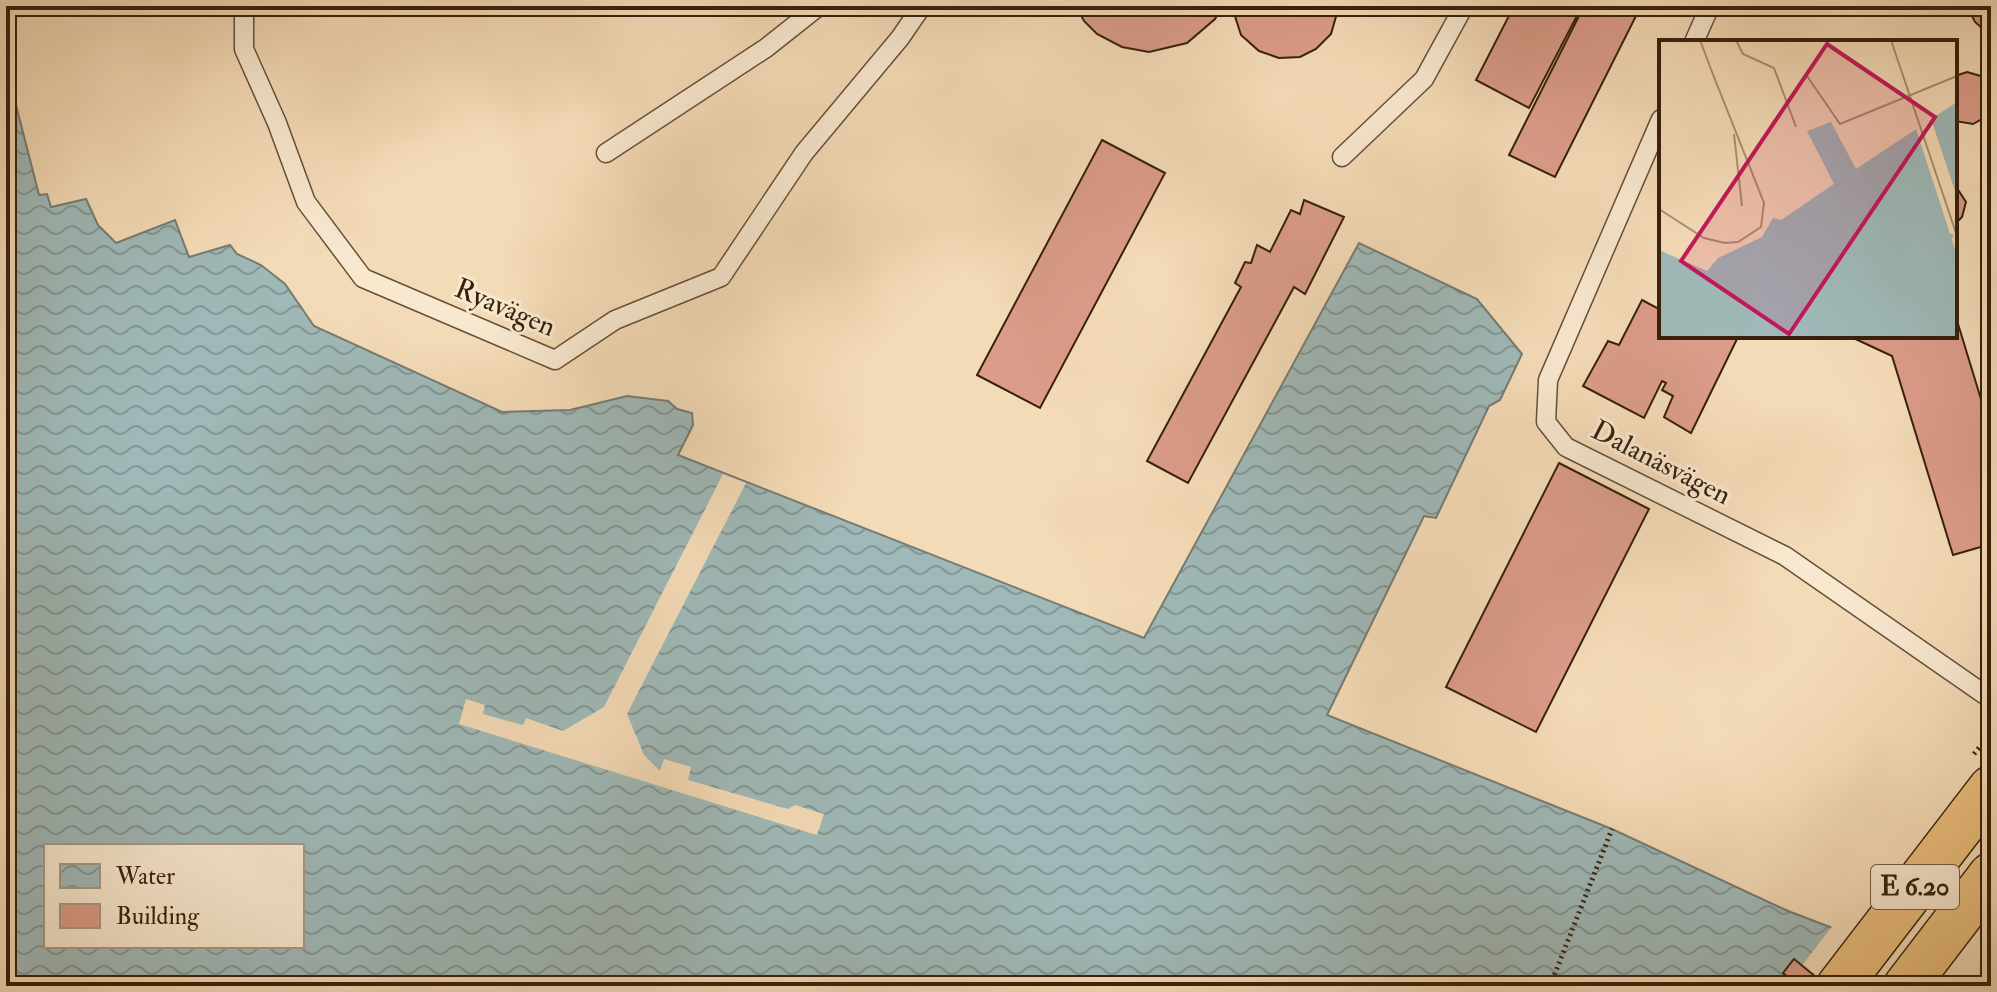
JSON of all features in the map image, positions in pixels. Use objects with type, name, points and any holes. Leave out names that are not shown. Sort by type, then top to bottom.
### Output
[{"type":"highway","name":"E 6.20","points":[[1839,986],[1991,788]]},
{"type":"highway","name":"E 6.20","points":[[1906,986],[1991,875]]},
{"type":"lane","name":"Ryavägen","points":[[244,6],[244,49],[277,123],[306,202],[363,278],[555,360],[615,320],[721,277],[804,153],[900,38],[922,6]]},
{"type":"lane","points":[[606,153],[766,48],[819,6]]},
{"type":"lane","points":[[1342,157],[1424,79],[1464,6]]},
{"type":"lane","points":[[1695,40],[1709,8]]},
{"type":"lane","name":"Dalanäsvägen","points":[[1659,124],[1548,380],[1546,422],[1566,447],[1785,556],[1991,699]]},
{"type":"path","points":[[1550,986],[1612,829]]},
{"type":"water","points":[[6,66],[39,195],[47,194],[51,207],[86,199],[98,225],[116,243],[175,220],[189,257],[230,245],[237,254],[261,265],[285,284],[314,326],[502,412],[570,410],[627,396],[668,401],[677,409],[692,413],[693,425],[678,455],[1144,638],[1359,243],[1477,299],[1522,354],[1500,400],[1489,406],[1436,518],[1424,516],[1327,715],[1612,829],[1788,911],[1984,986],[6,986]]},
{"type":"pier","points":[[723,474],[746,483],[627,714],[644,755],[660,771],[664,759],[691,767],[688,780],[788,809],[795,805],[824,814],[817,835],[459,724],[466,699],[485,705],[483,714],[523,725],[526,718],[563,731],[604,707]]},
{"type":"pier","points":[[1834,924],[1965,974],[1956,986],[1786,986]]},
{"type":"building","points":[[1076,6],[1222,6],[1215,19],[1187,43],[1149,52],[1122,47],[1097,34],[1084,21]]},
{"type":"building","points":[[1234,6],[1339,6],[1331,34],[1316,49],[1300,57],[1279,58],[1259,51],[1241,35]]},
{"type":"building","points":[[1514,6],[1582,6],[1529,108],[1476,80]]},
{"type":"building","points":[[1584,6],[1641,6],[1555,177],[1509,155]]},
{"type":"building","points":[[1967,6],[1991,6],[1991,36],[1975,22]]},
{"type":"building","points":[[1967,72],[1984,77],[1991,85],[1991,110],[1973,124],[1957,121],[1957,75]]},
{"type":"building","points":[[1102,140],[1165,173],[1040,408],[977,375]]},
{"type":"building","points":[[1957,188],[1966,202],[1962,217],[1957,222]]},
{"type":"building","points":[[1304,200],[1344,217],[1305,294],[1294,287],[1188,483],[1147,461],[1241,287],[1235,283],[1245,262],[1251,263],[1257,245],[1270,252],[1291,210],[1300,214]]},
{"type":"building","points":[[1642,300],[1659,309],[1659,338],[1738,338],[1691,433],[1664,417],[1673,396],[1662,390],[1666,383],[1662,381],[1644,418],[1583,386],[1608,341],[1619,345]]},
{"type":"building","points":[[1957,321],[1991,432],[1991,544],[1953,555],[1892,356],[1853,338],[1957,338]]},
{"type":"building","points":[[1559,463],[1649,509],[1536,732],[1446,687]]},
{"type":"building","points":[[1794,959],[1827,986],[1799,986],[1783,973]]}]
